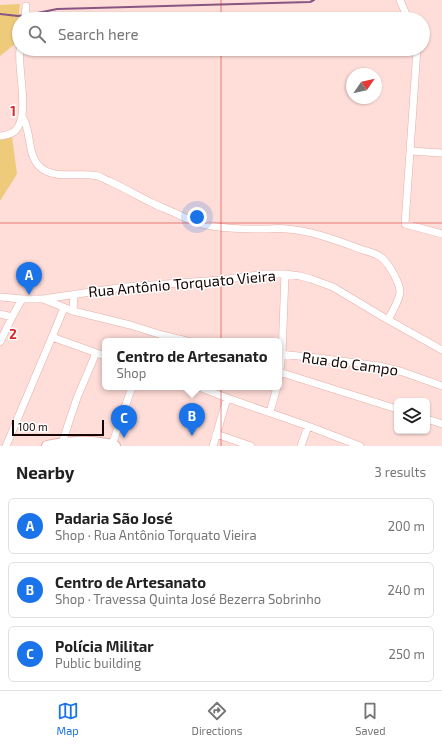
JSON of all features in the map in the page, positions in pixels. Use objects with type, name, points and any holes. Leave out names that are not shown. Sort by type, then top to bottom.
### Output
[{"type":"main road","points":[[47,446],[76,441],[94,441],[113,446]]},
{"type":"street","points":[[400,0],[405,12]]},
{"type":"street","points":[[26,6],[26,12]]},
{"type":"street","points":[[0,136],[11,134],[15,131],[22,116],[23,101],[20,56]]},
{"type":"street","points":[[417,56],[405,224],[442,234]]},
{"type":"street","points":[[22,116],[27,125],[33,157],[39,166],[52,174],[98,176],[163,209],[188,220],[202,224],[222,228],[286,228],[305,231],[374,252],[382,257],[387,263],[399,287],[400,293],[398,301],[388,320]]},
{"type":"street","points":[[410,151],[442,153]]},
{"type":"street","name":"Rua Antônio Torquato Vieira","points":[[0,298],[42,299],[125,287],[220,280],[265,274],[285,274],[300,276],[333,287],[442,350]]},
{"type":"street","points":[[281,338],[285,274]]},
{"type":"street","points":[[73,311],[74,294]]},
{"type":"street","points":[[0,342],[22,299]]},
{"type":"street","points":[[42,299],[73,311],[174,338]]},
{"type":"street","points":[[6,446],[64,308]]},
{"type":"street","points":[[0,314],[12,317]]},
{"type":"street","points":[[52,337],[102,355]]},
{"type":"street","points":[[62,443],[96,353]]},
{"type":"street","name":"Rua do Campo","points":[[282,354],[379,366],[403,372],[442,386]]},
{"type":"street","points":[[282,375],[394,408]]},
{"type":"street","points":[[113,446],[131,390]]},
{"type":"street","points":[[207,390],[308,426],[342,443],[360,446]]},
{"type":"street","points":[[270,412],[276,390]]},
{"type":"street","points":[[213,446],[227,398]]},
{"type":"street","points":[[430,420],[442,424]]},
{"type":"street","points":[[301,446],[308,426]]},
{"type":"street","points":[[216,434],[251,446]]},
{"type":"shaded area","points":[[20,4],[19,12],[12,12],[12,46],[0,56],[0,5]]},
{"type":"shaded area","points":[[12,137],[17,174],[0,201],[0,140]]},
{"type":"waterway","points":[[42,12],[57,9],[310,2],[314,0]]},
{"type":"waterway","points":[[0,14],[12,15]]},
{"type":"place","name":"Padaria São José","points":[[29,295]]},
{"type":"place","name":"Centro de Artesanato","points":[[192,436]]},
{"type":"place","name":"Polícia Militar","points":[[124,438]]}]
